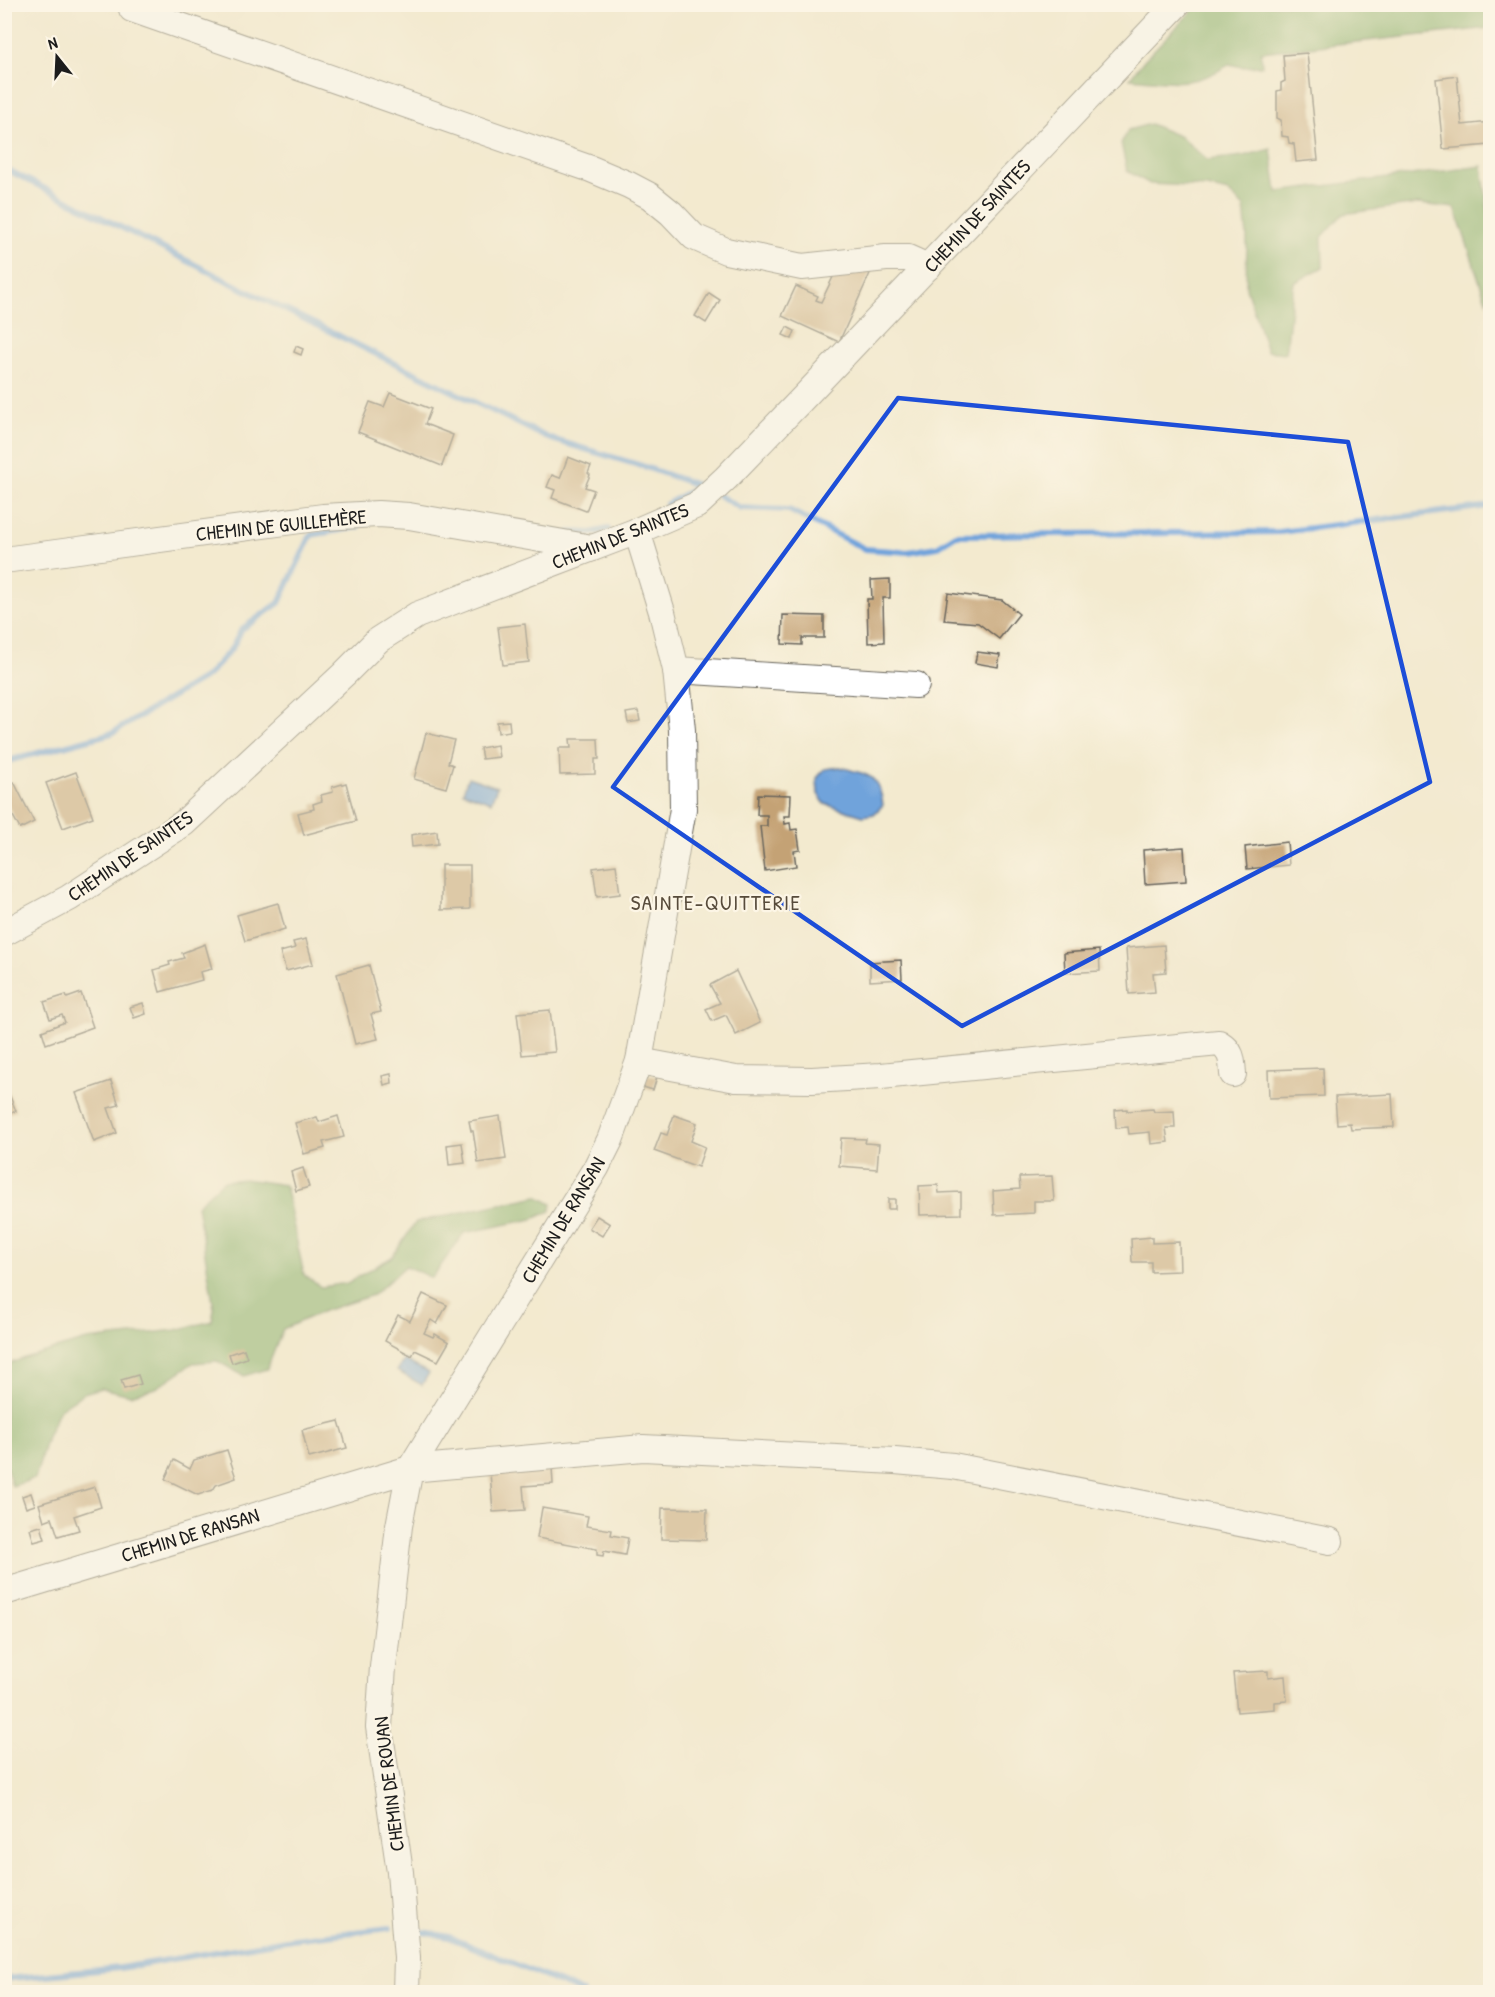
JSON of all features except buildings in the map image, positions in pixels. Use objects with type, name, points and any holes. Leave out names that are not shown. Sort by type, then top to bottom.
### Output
[{"type":"street","name":"CHEMIN DE SAINTES","points":[[4,933],[69,898],[184,823],[378,640],[417,615],[637,531],[697,505],[726,478],[1177,4]]},
{"type":"street","points":[[132,9],[591,169],[650,196],[672,213],[694,237],[726,251],[802,267],[886,258],[908,258],[928,267]]},
{"type":"street","name":"CHEMIN DE GUILLEMÈRE","points":[[4,560],[323,517],[378,514],[409,516],[592,548]]},
{"type":"street","name":"CHEMIN DE RANSAN","points":[[4,1592],[410,1468],[596,1168],[610,1140],[639,1061],[683,809],[682,730],[676,670],[662,612],[637,531]]},
{"type":"street","points":[[676,670],[916,684]]},
{"type":"street","points":[[639,1061],[736,1078],[812,1080],[881,1076],[1219,1043],[1226,1047],[1232,1056],[1233,1074]]},
{"type":"street","points":[[410,1468],[643,1449],[895,1461],[953,1466],[1330,1541]]},
{"type":"street","name":"CHEMIN DE ROUAN","points":[[406,1992],[407,1958],[400,1872],[379,1727],[383,1667],[399,1526],[410,1468]]},
{"type":"highlighted area","points":[[898,398],[1348,442],[1430,782],[962,1026],[613,787]]},
{"type":"green space","points":[[1422,4],[1433,10],[1490,5],[1490,28],[1261,52],[1262,66],[1242,67],[1229,64],[1205,77],[1182,82],[1130,78],[1144,60],[1198,5]]},
{"type":"green space","points":[[1150,124],[1181,137],[1207,160],[1243,156],[1271,149],[1277,192],[1482,166],[1490,226],[1490,295],[1486,301],[1455,208],[1418,204],[1343,214],[1322,237],[1323,267],[1294,283],[1285,353],[1267,351],[1246,288],[1247,237],[1244,207],[1228,192],[1207,187],[1150,184],[1127,171],[1121,143],[1128,130]]},
{"type":"green space","points":[[245,1179],[285,1185],[304,1275],[321,1287],[347,1283],[392,1257],[416,1222],[537,1196],[552,1204],[551,1211],[533,1219],[464,1233],[432,1278],[406,1266],[373,1295],[324,1311],[283,1329],[267,1369],[244,1376],[217,1361],[193,1363],[156,1388],[130,1395],[101,1388],[84,1393],[60,1409],[47,1437],[35,1479],[12,1486],[5,1462],[4,1366],[87,1340],[176,1330],[212,1321],[214,1309],[197,1205],[223,1181]]},
{"type":"water","points":[[840,767],[864,774],[875,781],[883,805],[874,814],[863,816],[825,804],[818,794],[817,778],[825,769]]},
{"type":"water","points":[[468,777],[497,787],[491,802],[463,792]]},
{"type":"water","points":[[404,1360],[429,1373],[422,1385],[397,1371]]},
{"type":"waterway","points":[[4,168],[241,288],[548,438],[706,488]]},
{"type":"waterway","points":[[667,504],[701,485]]},
{"type":"waterway","points":[[718,495],[740,508],[789,510],[865,549],[908,552],[937,547],[956,535],[1279,532],[1490,506]]},
{"type":"waterway","points":[[4,762],[112,733],[207,676],[232,648],[242,629],[279,603],[311,535],[358,527]]},
{"type":"waterway","points":[[570,532],[591,533],[608,529]]},
{"type":"waterway","points":[[4,1979],[120,1968],[292,1939],[390,1928]]},
{"type":"waterway","points":[[413,1930],[449,1937],[582,1992]]},
{"type":"district","name":"SAINTE-QUITTERIE","points":[[716,903]]}]
